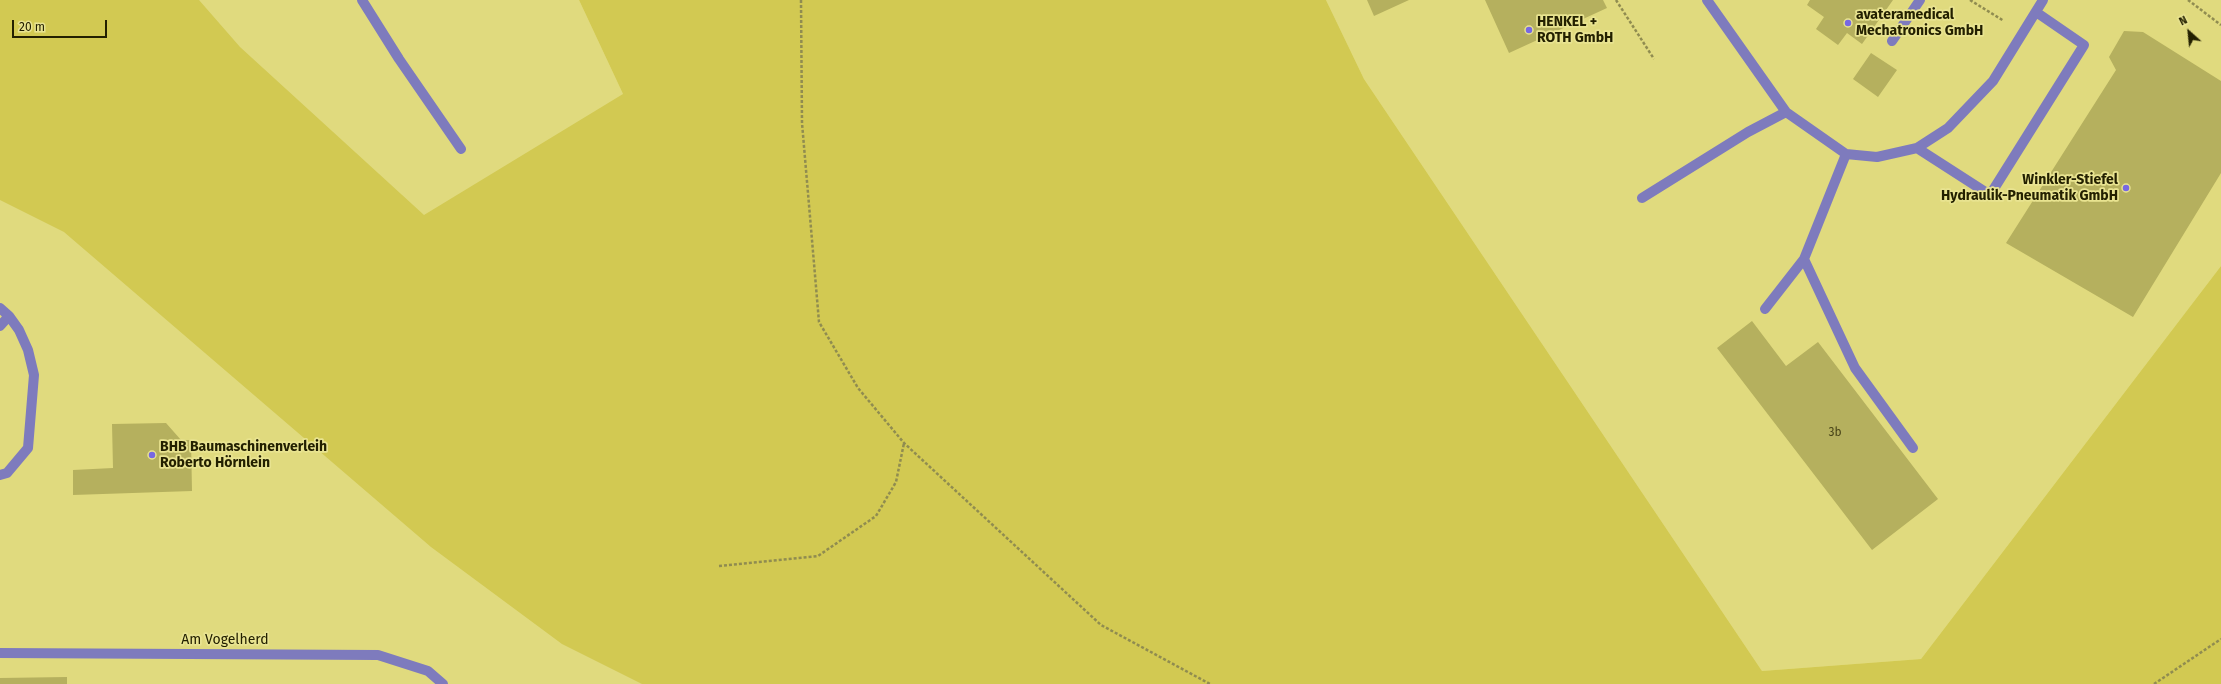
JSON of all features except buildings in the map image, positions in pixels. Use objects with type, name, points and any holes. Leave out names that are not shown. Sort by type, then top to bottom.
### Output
[{"type":"street","points":[[362,0],[399,59],[461,149]]},
{"type":"street","points":[[1707,0],[1786,112],[1846,154],[1877,157],[1917,148],[1948,128],[1993,81],[2043,0]]},
{"type":"street","points":[[1892,41],[1920,0]]},
{"type":"street","points":[[1917,148],[1990,195],[2084,45],[2036,12]]},
{"type":"street","points":[[1642,198],[1748,132],[1786,112]]},
{"type":"street","points":[[1765,309],[1804,259],[1846,154]]},
{"type":"street","points":[[1804,259],[1855,368],[1913,448]]},
{"type":"street","points":[[0,308],[9,316],[19,330],[28,350],[34,375],[33,407],[28,448],[7,473],[0,475]]},
{"type":"street","points":[[0,326],[9,316]]},
{"type":"street","name":"Am Vogelherd","points":[[0,652],[378,655],[428,671],[443,684]]},
{"type":"path","points":[[801,0],[802,123],[819,322],[858,388],[904,443],[1101,625],[1210,684]]},
{"type":"path","points":[[1616,0],[1654,59]]},
{"type":"path","points":[[1970,0],[2023,32]]},
{"type":"path","points":[[2188,0],[2221,25]]},
{"type":"path","points":[[719,566],[818,556],[876,516],[896,482],[904,443]]},
{"type":"path","points":[[2154,684],[2221,640]]},
{"type":"shaded area","points":[[0,0],[579,0],[623,94],[1049,684],[0,684]]},
{"type":"shaded area","points":[[0,0],[199,0],[240,47],[424,215],[623,94],[579,0],[1326,0],[1364,79],[1762,671],[1921,659],[2221,266],[2221,684],[642,684],[562,644],[431,547],[64,232],[0,200]]},
{"type":"shaded area","points":[[1326,0],[2221,0],[2221,266],[1921,659],[1762,671],[1364,79]]},
{"type":"place","name":"avateramedical Mechatronics GmbH","points":[[1848,23]]},
{"type":"place","name":"HENKEL + ROTH GmbH","points":[[1529,30]]},
{"type":"place","name":"Winkler-Stiefel Hydraulik-Pneumatik GmbH","points":[[2126,188]]},
{"type":"place","name":"BHB Baumaschinenverleih Roberto Hörnlein","points":[[152,455]]}]
